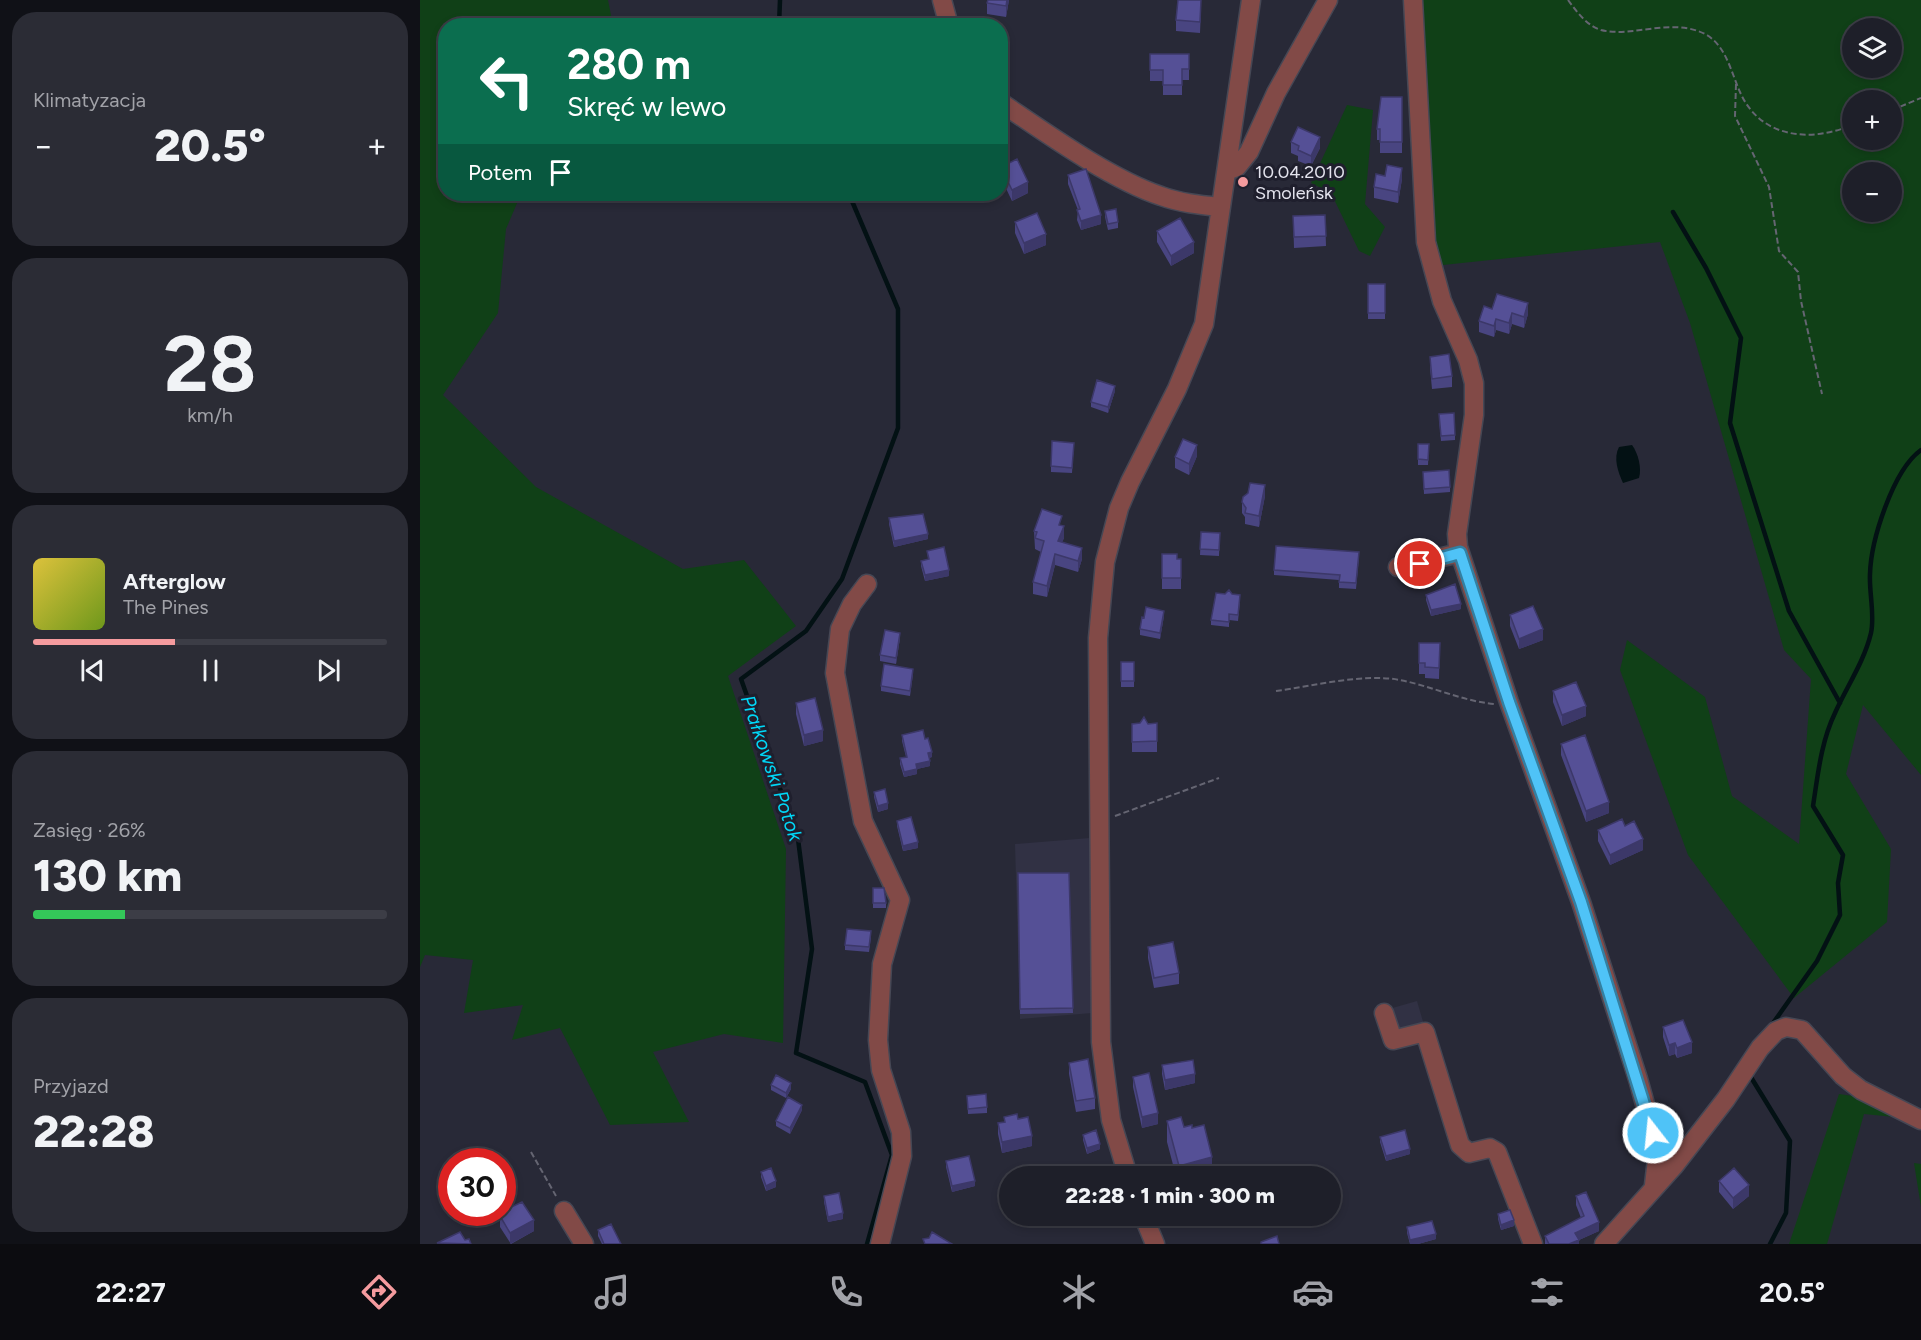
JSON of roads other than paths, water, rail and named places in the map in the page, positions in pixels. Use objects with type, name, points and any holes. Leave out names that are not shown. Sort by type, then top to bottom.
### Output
[{"type":"street","points":[[942,0],[947,18]]},
{"type":"street","points":[[1125,1166],[1111,1120],[1102,1065],[1098,638],[1105,562],[1130,482],[1177,389],[1204,324],[1251,0]]},
{"type":"street","points":[[1227,171],[1237,166],[1249,152],[1276,93],[1328,0]]},
{"type":"street","points":[[1413,0],[1426,242],[1442,301],[1468,360],[1474,383],[1474,415],[1457,534],[1460,553],[1509,702],[1581,902],[1638,1079],[1658,1151],[1659,1167],[1654,1185]]},
{"type":"street","points":[[1008,107],[1111,173],[1138,187],[1185,202],[1221,207]]},
{"type":"street","points":[[1398,567],[1460,553]]},
{"type":"street","points":[[867,584],[852,604],[840,629],[835,673],[863,821],[900,900],[882,964],[878,1040],[881,1070],[901,1132],[902,1156],[880,1244]]},
{"type":"street","points":[[1384,1012],[1393,1040],[1425,1032],[1460,1145],[1469,1152],[1490,1148],[1497,1152],[1533,1244]]},
{"type":"street","points":[[1604,1244],[1643,1202],[1654,1185],[1674,1166],[1726,1099],[1768,1038],[1786,1027],[1802,1030],[1828,1062],[1861,1090],[1921,1120]]},
{"type":"street","points":[[564,1211],[579,1243]]},
{"type":"street","points":[[1148,1226],[1155,1244]]},
{"type":"waterway","name":"Prałkowski Potok","points":[[779,18],[780,0]]},
{"type":"waterway","name":"Prałkowski Potok","points":[[852,201],[898,309],[898,428],[842,579],[806,631],[741,679],[798,839],[812,949],[796,1053],[865,1082],[892,1155],[867,1244]]},
{"type":"waterway","points":[[1673,212],[1706,268],[1741,338],[1730,423],[1789,611],[1840,703]]},
{"type":"waterway","points":[[1771,1026],[1817,961],[1840,915],[1838,883],[1843,855],[1813,806],[1818,770],[1830,724],[1860,664],[1871,633],[1871,560],[1879,525],[1901,473],[1921,450]]},
{"type":"waterway","points":[[1749,1074],[1790,1141],[1786,1213],[1770,1244]]},
{"type":"place","name":"10.04.2010 Smoleńsk","points":[[1243,182]]}]
